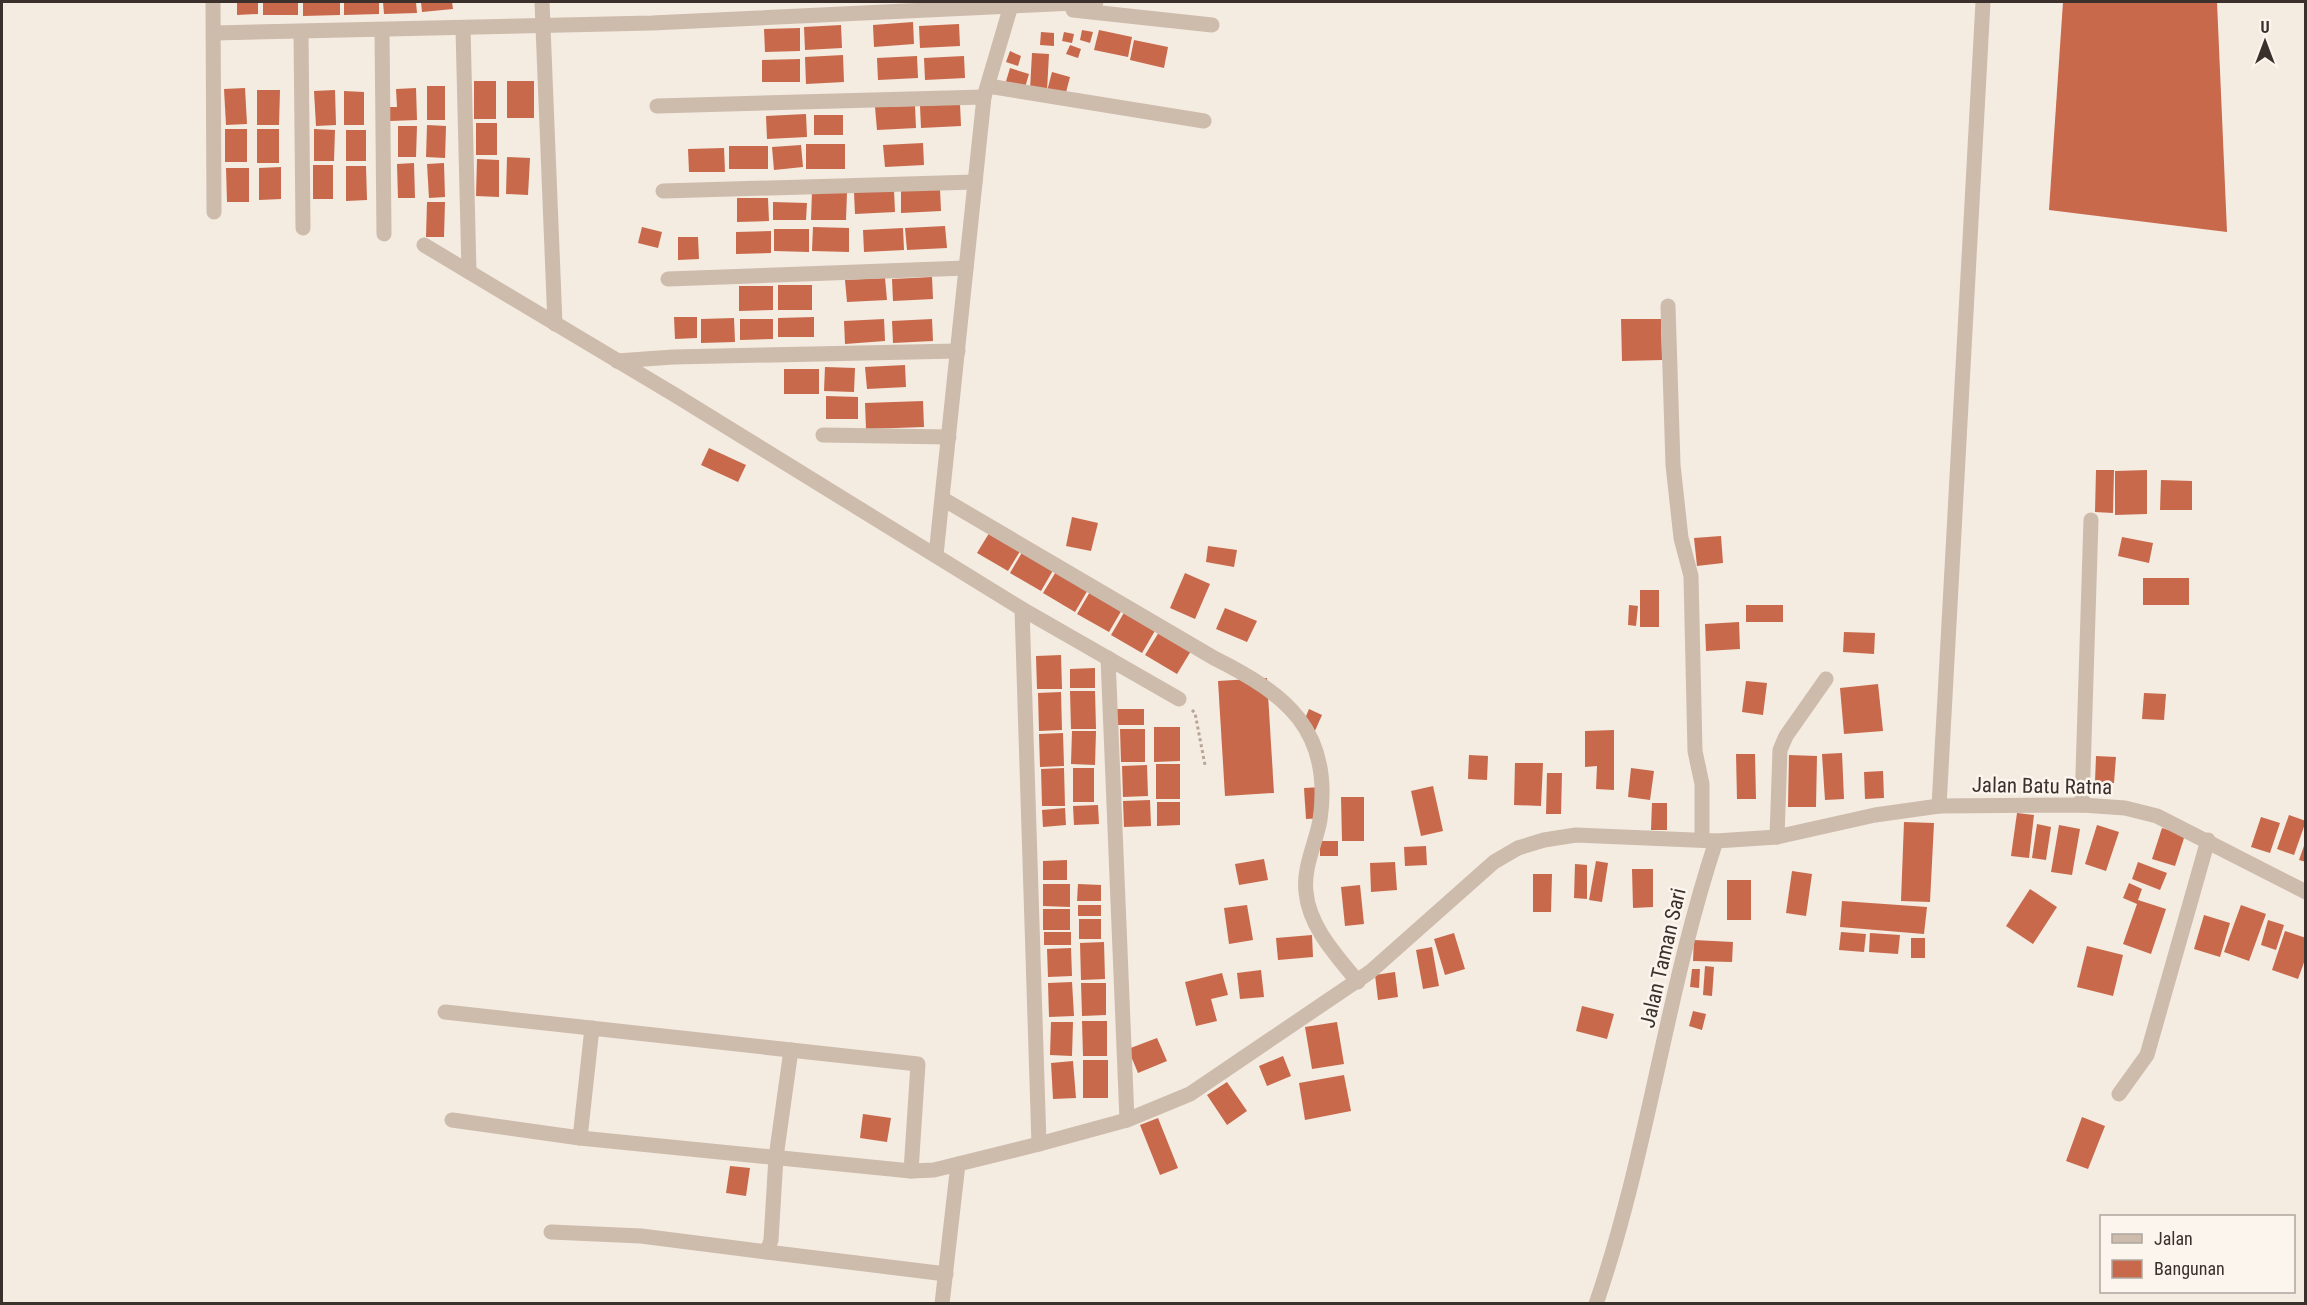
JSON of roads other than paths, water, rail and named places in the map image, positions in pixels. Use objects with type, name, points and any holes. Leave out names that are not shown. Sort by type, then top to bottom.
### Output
[{"type":"street","points":[[213,2],[214,212]]},
{"type":"street","points":[[542,2],[555,324]]},
{"type":"street","points":[[1034,6],[1096,2]]},
{"type":"street","points":[[452,1120],[580,1137],[911,1171],[958,1164],[1127,1120],[1190,1094],[1219,1077],[1358,982],[1390,956],[1472,879],[1494,862],[1518,848],[1544,840],[1576,835],[1709,840],[1777,837],[1875,815],[1938,806],[1983,2]]},
{"type":"street","points":[[214,33],[543,26],[1012,4],[1212,25]]},
{"type":"street","points":[[936,555],[986,91],[1012,4]]},
{"type":"street","points":[[463,28],[469,272]]},
{"type":"street","points":[[382,30],[384,234]]},
{"type":"street","points":[[301,32],[303,228]]},
{"type":"street","points":[[657,106],[986,91],[1204,121]]},
{"type":"street","points":[[663,191],[975,182]]},
{"type":"street","points":[[424,245],[1022,609],[1179,699]]},
{"type":"street","points":[[668,279],[966,268]]},
{"type":"street","name":"Jalan Taman Sari","points":[[1596,1304],[1633,1181],[1709,840],[1695,751],[1691,576],[1681,538],[1673,465],[1668,306]]},
{"type":"street","points":[[617,361],[673,357],[957,351]]},
{"type":"street","points":[[823,435],[949,437]]},
{"type":"street","points":[[943,499],[1214,658],[1257,679],[1295,712],[1317,753],[1321,781],[1319,822],[1307,872],[1305,891],[1308,906],[1314,923],[1358,982]]},
{"type":"street","points":[[2082,805],[2091,520]]},
{"type":"street","points":[[1022,609],[1039,1144]]},
{"type":"street","points":[[1108,658],[1127,1120]]},
{"type":"street","points":[[1777,837],[1780,750],[1786,736],[1826,679]]},
{"type":"street","name":"Jalan Batu Ratna","points":[[1938,806],[2082,805],[2125,808],[2157,816],[2306,892]]},
{"type":"street","points":[[2119,1094],[2147,1055],[2208,840]]},
{"type":"street","points":[[445,1012],[918,1064],[911,1171]]},
{"type":"street","points":[[580,1137],[592,1028]]},
{"type":"street","points":[[767,1252],[771,1240],[776,1157],[791,1050]]},
{"type":"street","points":[[942,1304],[958,1164]]},
{"type":"street","points":[[551,1232],[641,1236],[946,1274]]}]
